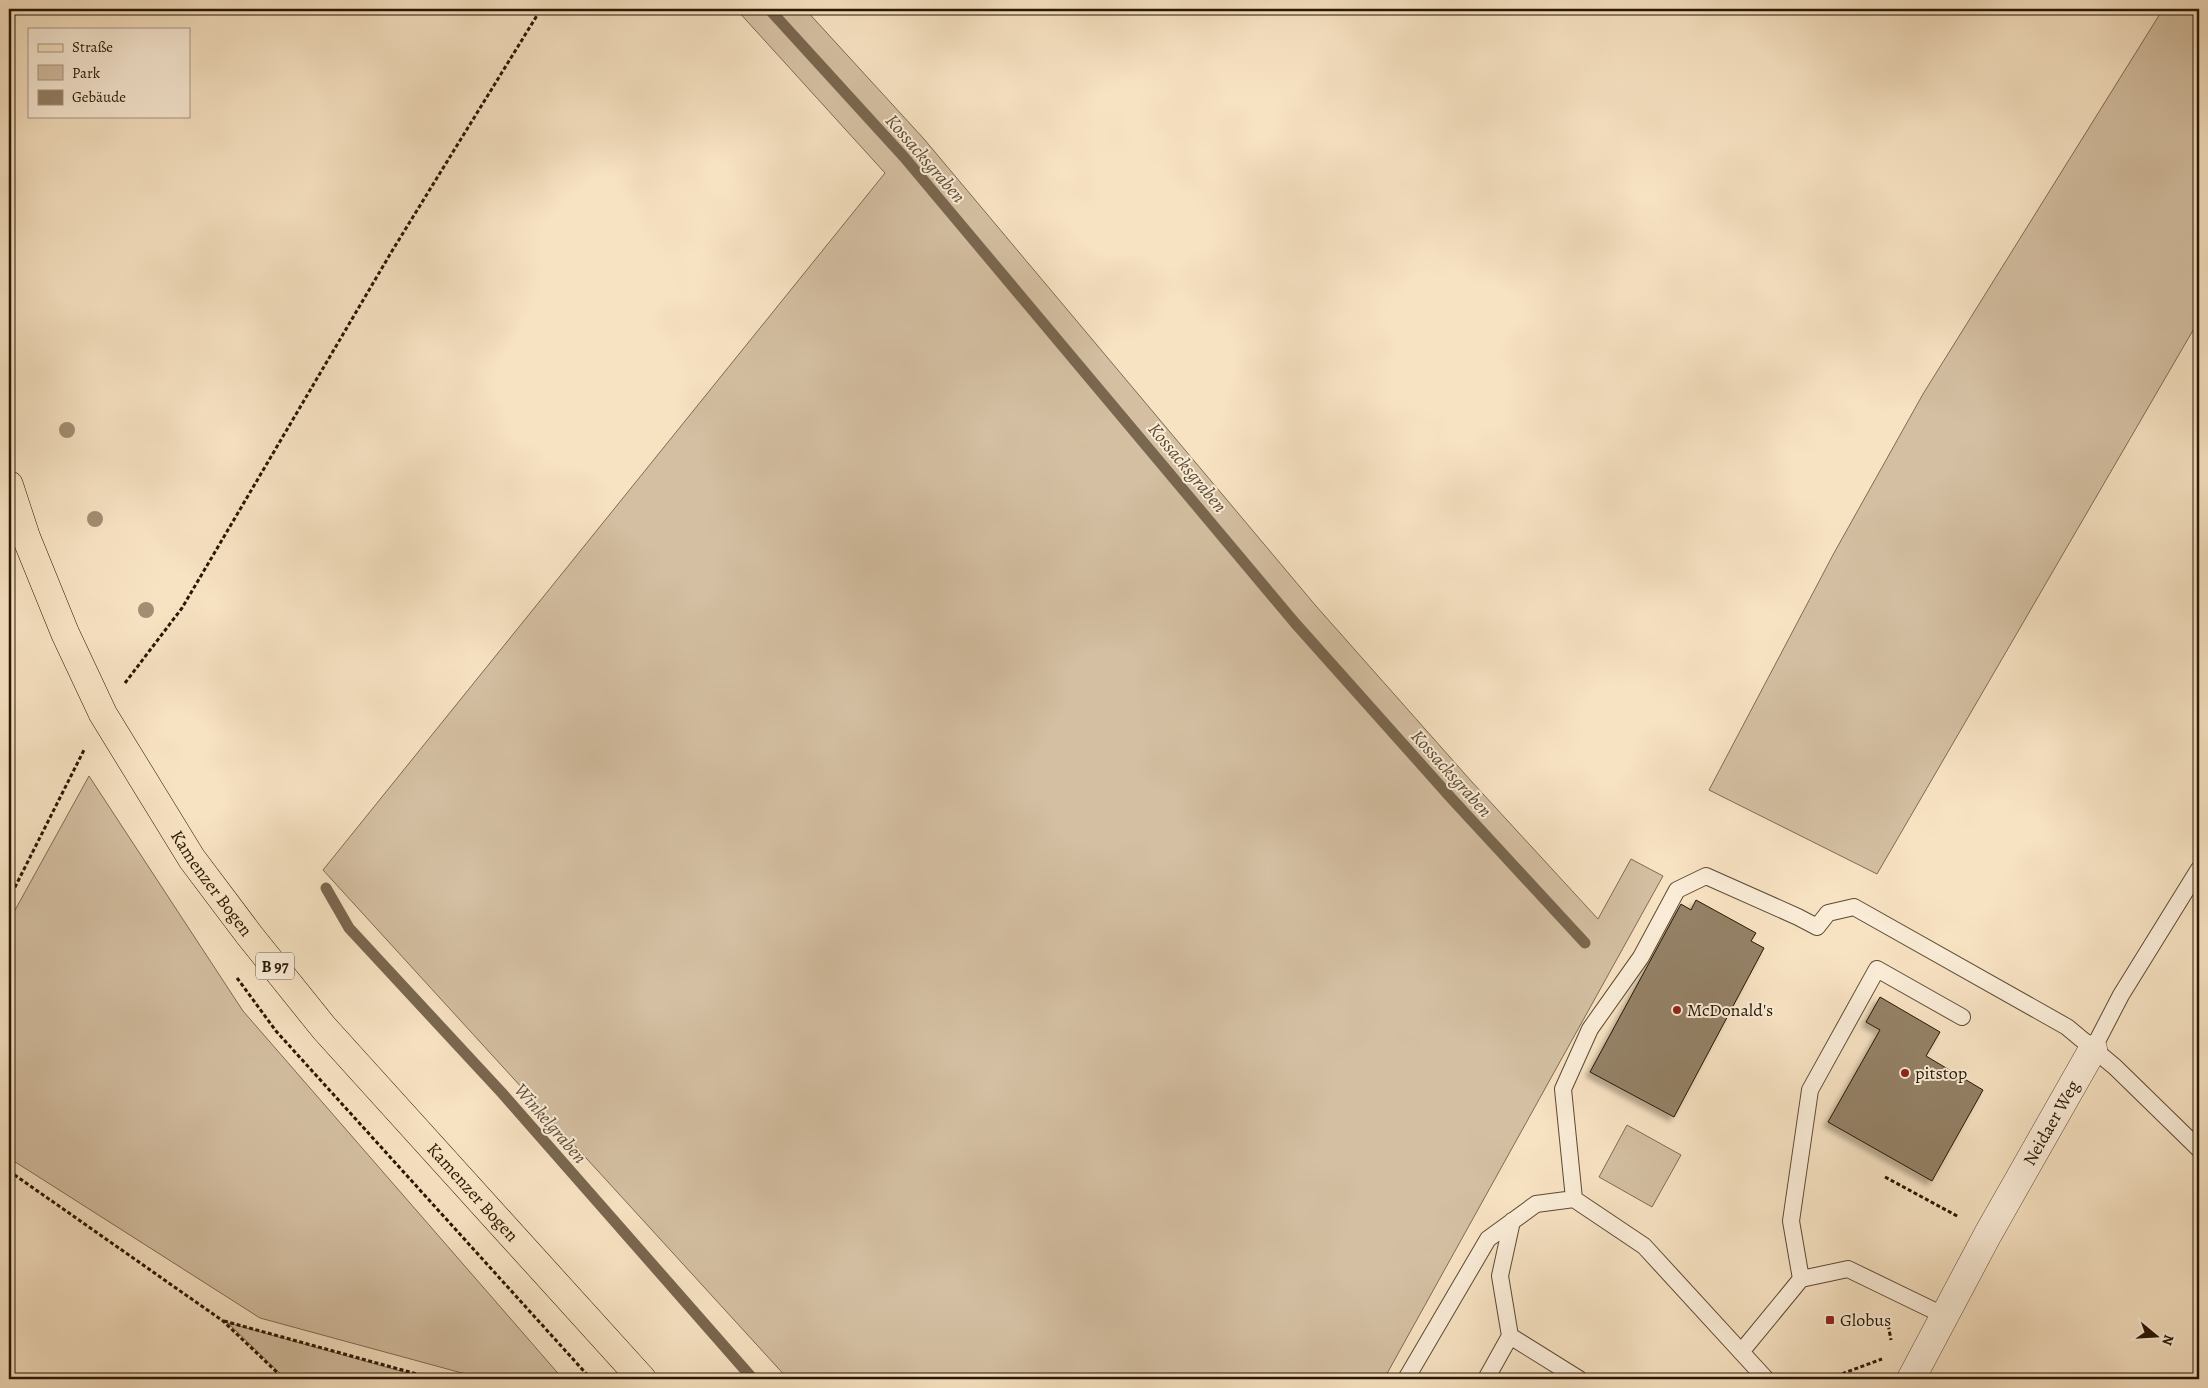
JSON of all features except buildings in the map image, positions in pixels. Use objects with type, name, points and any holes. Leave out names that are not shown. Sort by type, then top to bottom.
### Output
[{"type":"main road","name":"Kamenzer Bogen","points":[[9,485],[26,537],[65,633],[103,714],[192,859],[250,936],[324,1028],[642,1379]]},
{"type":"street","name":"Neidaer Weg","points":[[1911,1379],[1988,1234],[2093,1049]]},
{"type":"lane","name":"Neidaer Weg","points":[[2093,1049],[2121,995],[2199,869]]},
{"type":"lane","points":[[1574,1199],[1563,1089],[1590,1029],[1641,957],[1677,890],[1706,876],[1817,927],[1828,912],[1854,908],[2067,1027],[2115,1067],[2199,1149]]},
{"type":"lane","points":[[1801,1279],[1791,1221],[1810,1090],[1877,969],[1962,1017]]},
{"type":"lane","points":[[1406,1379],[1488,1239],[1536,1204],[1574,1199],[1644,1246],[1766,1379]]},
{"type":"lane","points":[[1486,1379],[1510,1336],[1500,1276],[1512,1221]]},
{"type":"lane","points":[[1741,1352],[1801,1279],[1848,1269],[1945,1316]]},
{"type":"lane","points":[[1510,1336],[1579,1379]]},
{"type":"path","points":[[9,899],[103,714],[182,608],[392,251],[542,9]]},
{"type":"path","points":[[9,1171],[223,1321],[284,1379]]},
{"type":"path","points":[[1885,1177],[1988,1234]]},
{"type":"path","points":[[223,1321],[435,1379]]},
{"type":"path","points":[[1838,1379],[1844,1373],[1885,1358]]},
{"type":"green space","points":[[736,9],[805,9],[924,139],[1316,606],[1472,782],[1598,919],[1631,859],[1663,876],[1384,1379],[788,1379],[323,870],[885,173]]},
{"type":"green space","points":[[2163,9],[2199,9],[2199,320],[1877,874],[1709,790],[1834,553],[1923,394]]},
{"type":"green space","points":[[89,776],[243,1011],[563,1379],[484,1379],[260,1318],[9,1158],[9,921]]},
{"type":"green space","points":[[1627,1125],[1681,1155],[1652,1207],[1599,1177]]},
{"type":"green space","points":[[228,1323],[429,1379],[286,1379]]},
{"type":"waterway","name":"Kossacksgraben","points":[[769,9],[904,157],[1295,623],[1452,799],[1585,943]]},
{"type":"waterway","name":"Winkelgraben","points":[[326,888],[349,928],[502,1093],[753,1379]]},
{"type":"place","name":"McDonald's","points":[[1677,1010]]},
{"type":"place","name":"pitstop","points":[[1905,1073]]},
{"type":"place","name":"Globus","points":[[1830,1320]]}]
